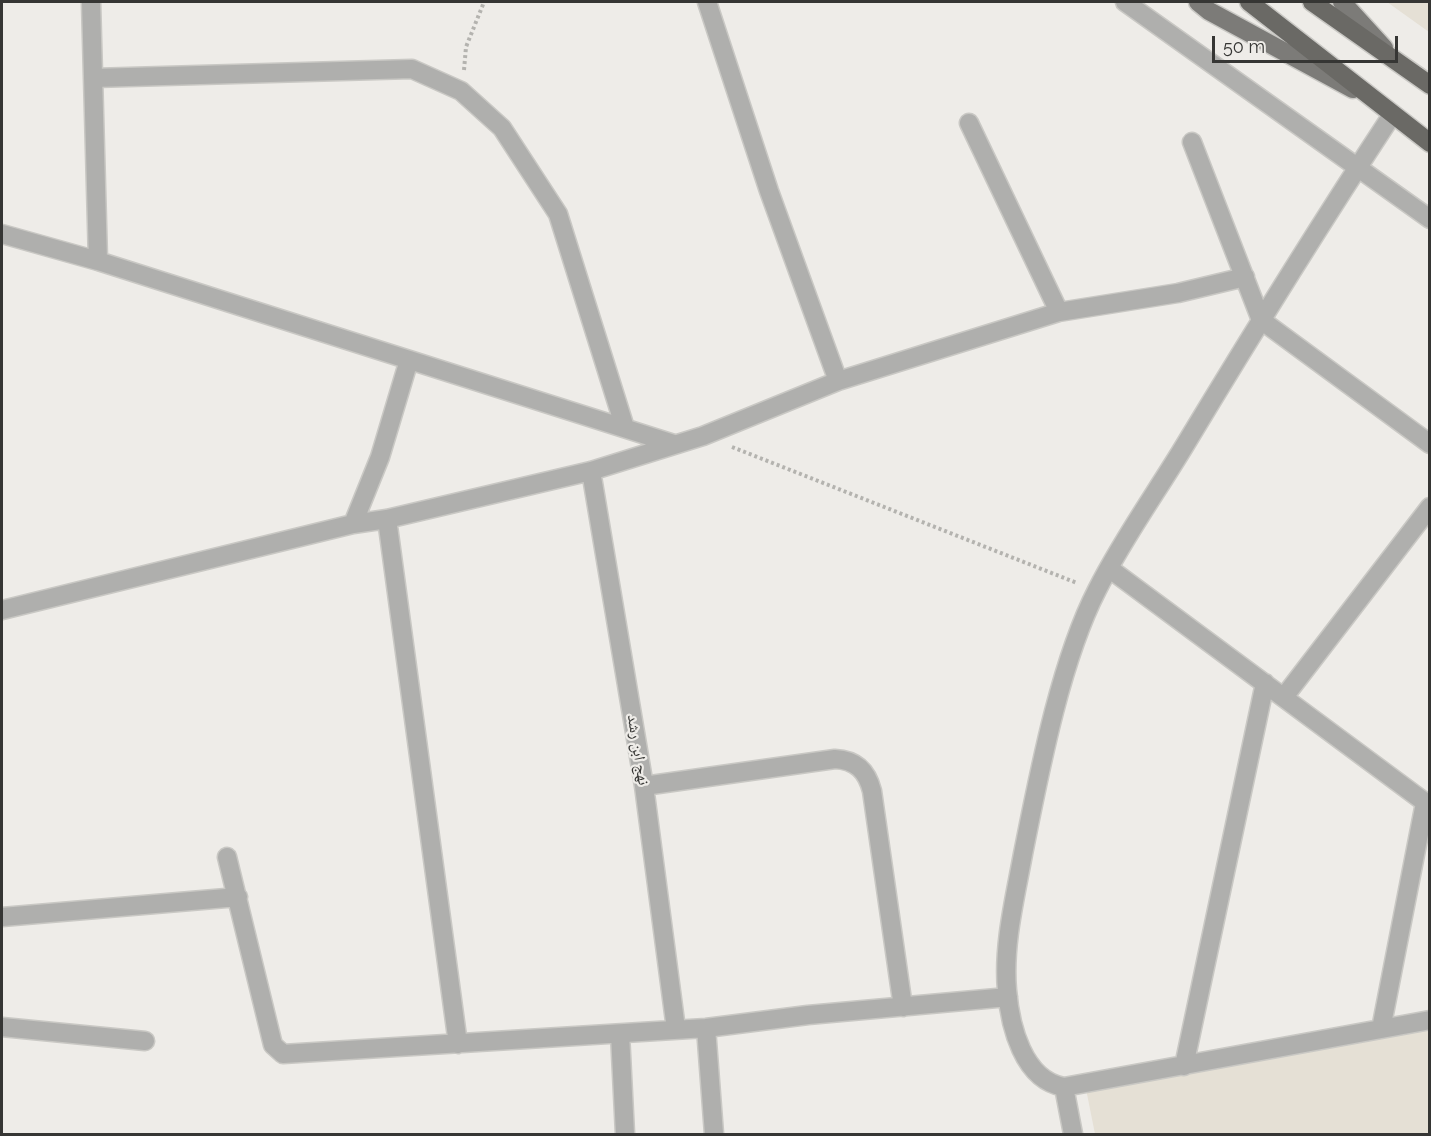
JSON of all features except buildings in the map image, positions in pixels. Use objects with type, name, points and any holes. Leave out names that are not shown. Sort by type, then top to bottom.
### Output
[{"type":"highway","points":[[1249,2],[1430,143]]},
{"type":"highway","points":[[1312,2],[1430,85]]},
{"type":"main road","points":[[1198,2],[1376,102]]},
{"type":"main road","points":[[1342,2],[1402,65]]},
{"type":"street","points":[[91,2],[98,261]]},
{"type":"street","points":[[707,2],[769,191],[837,381]]},
{"type":"street","points":[[1125,2],[1356,169],[1430,219]]},
{"type":"street","points":[[1402,65],[1430,69]]},
{"type":"street","points":[[93,78],[412,69],[461,91],[502,128],[558,214],[625,428]]},
{"type":"street","points":[[1392,115],[1261,320],[1096,591],[1068,667],[1032,810],[1010,930],[1008,997],[1015,1029],[1032,1068],[1046,1082],[1064,1087],[1430,1020]]},
{"type":"street","points":[[969,123],[1059,312]]},
{"type":"street","points":[[1192,142],[1261,320],[1430,444]]},
{"type":"street","points":[[2,234],[98,261],[674,444]]},
{"type":"street","points":[[2,610],[353,524],[387,519],[591,471],[703,436],[837,381],[1059,312],[1178,292],[1245,277]]},
{"type":"street","points":[[353,524],[380,457],[409,360]]},
{"type":"street","name":"نهج ابن رشد","points":[[591,471],[644,786],[676,1029]]},
{"type":"street","points":[[1284,697],[1430,507]]},
{"type":"street","points":[[387,519],[458,1044]]},
{"type":"street","points":[[1110,569],[1427,805],[1381,1029]]},
{"type":"street","points":[[1184,1066],[1265,683]]},
{"type":"street","points":[[644,786],[835,759],[856,764],[869,777],[872,790],[903,1007]]},
{"type":"street","points":[[227,857],[273,1045],[277,1051],[292,1056],[706,1028],[808,1015],[1008,997]]},
{"type":"street","points":[[2,917],[238,897]]},
{"type":"street","points":[[2,1027],[146,1041]]},
{"type":"street","points":[[706,1028],[714,1134]]},
{"type":"street","points":[[620,1034],[625,1134]]},
{"type":"street","points":[[1064,1087],[1073,1134]]},
{"type":"path","points":[[461,91],[466,47],[484,2]]},
{"type":"path","points":[[703,436],[1096,591]]},
{"type":"shaded area","points":[[1387,2],[1429,2],[1429,32]]},
{"type":"shaded area","points":[[1429,1024],[1429,1134],[1095,1134],[1086,1089]]}]
